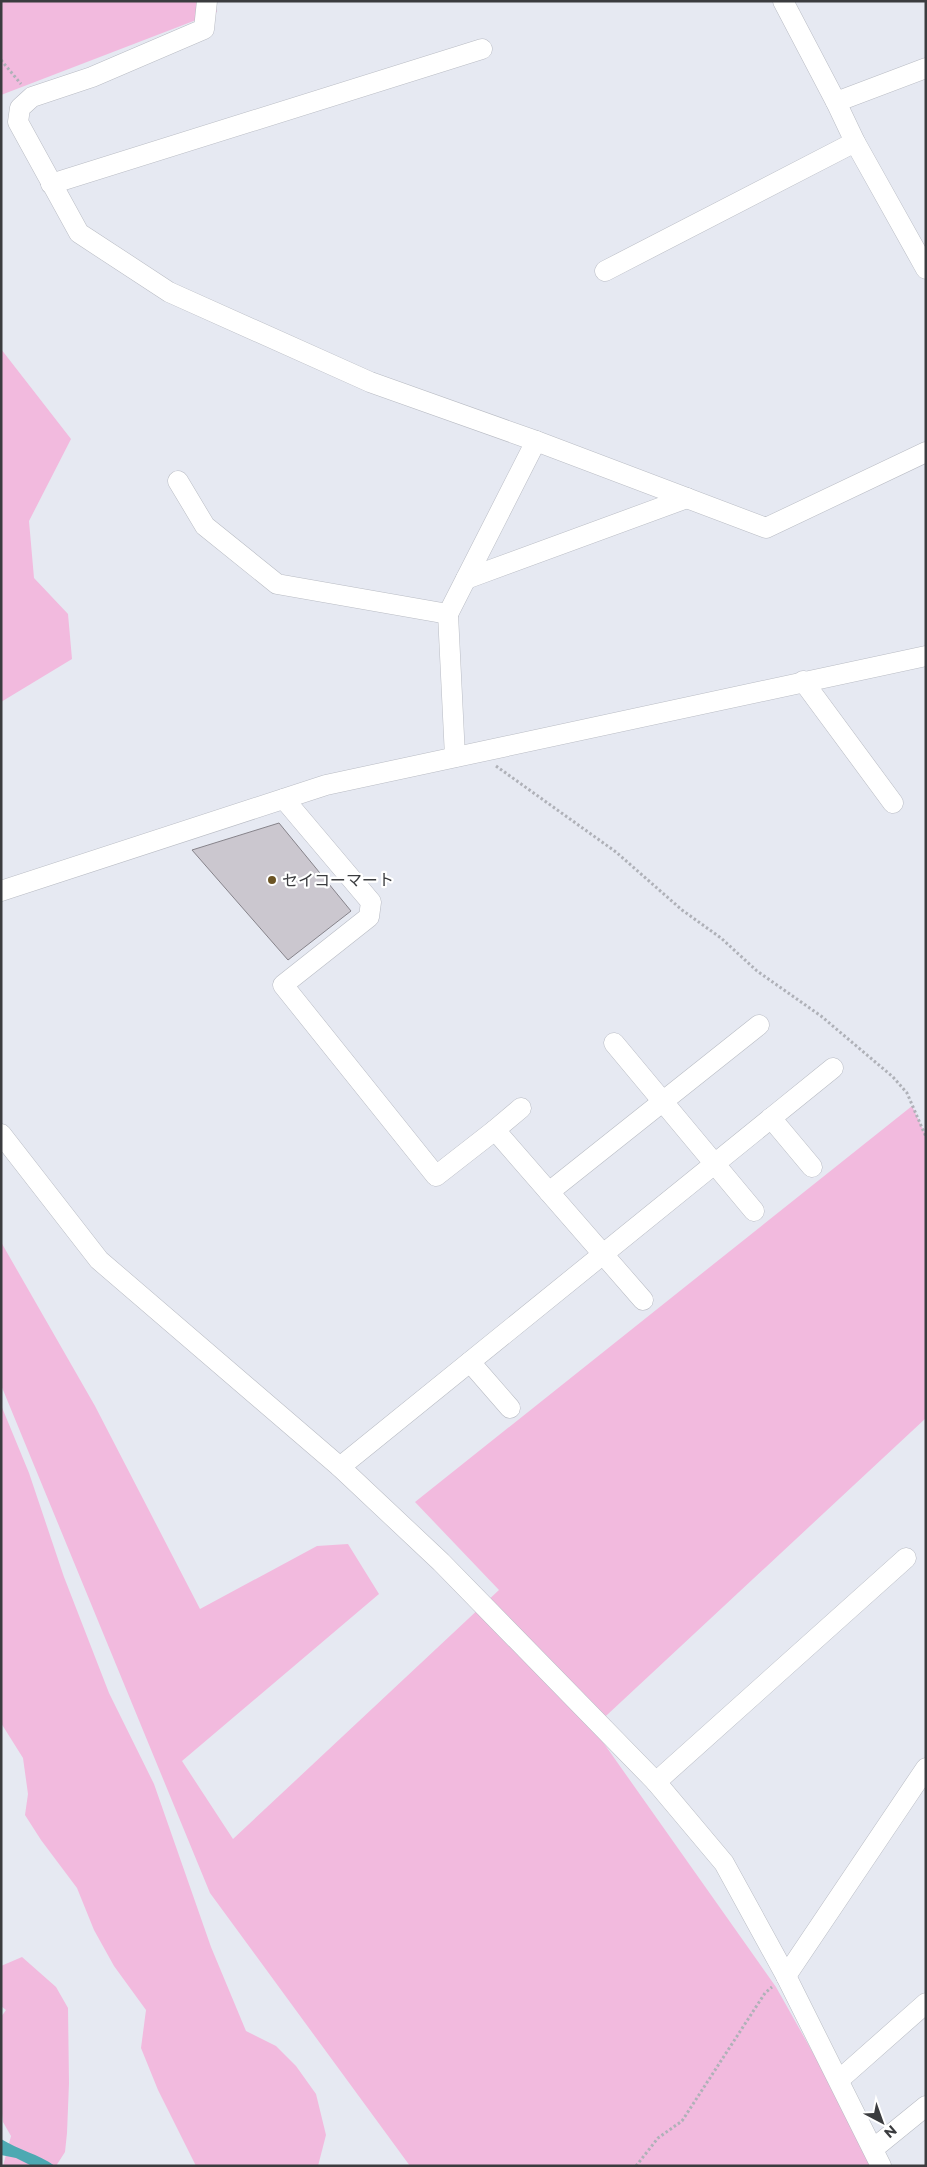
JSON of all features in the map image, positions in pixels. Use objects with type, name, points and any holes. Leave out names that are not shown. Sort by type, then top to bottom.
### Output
[{"type":"street","points":[[207,1],[204,29],[92,77],[32,97],[20,108],[18,122],[79,233],[169,292],[370,382],[536,441],[766,528],[926,452]]},
{"type":"street","points":[[783,1],[836,102],[854,142],[926,269]]},
{"type":"street","points":[[51,184],[482,49]]},
{"type":"street","points":[[836,102],[926,68]]},
{"type":"street","points":[[605,271],[854,142]]},
{"type":"street","points":[[464,755],[448,614],[536,441]]},
{"type":"street","points":[[178,481],[205,526],[277,584],[448,614]]},
{"type":"street","points":[[466,579],[687,498]]},
{"type":"street","points":[[1,892],[326,785],[926,656]]},
{"type":"street","points":[[803,681],[893,803]]},
{"type":"street","points":[[284,799],[371,902],[369,917],[283,985],[436,1176],[520,1108]]},
{"type":"street","points":[[549,1192],[759,1025]]},
{"type":"street","points":[[614,1043],[754,1211]]},
{"type":"street","points":[[340,1467],[833,1068]]},
{"type":"street","points":[[771,1118],[812,1167]]},
{"type":"street","points":[[495,1130],[643,1300]]},
{"type":"street","points":[[1,1134],[99,1260],[340,1467],[441,1562],[656,1782],[724,1863],[786,1976],[877,2158],[926,2106]]},
{"type":"street","points":[[470,1362],[510,1408]]},
{"type":"street","points":[[656,1782],[906,1558]]},
{"type":"street","points":[[786,1976],[926,1768]]},
{"type":"street","points":[[839,2080],[926,2003]]},
{"type":"path","points":[[1,60],[32,97]]},
{"type":"path","points":[[464,755],[616,852],[682,910],[721,938],[757,970],[821,1016],[893,1077],[907,1093],[926,1137]]},
{"type":"path","points":[[636,2166],[658,2138],[682,2121],[765,1993],[786,1976]]},
{"type":"shaded area","points":[[1,1],[214,1],[217,12],[1,95]]},
{"type":"shaded area","points":[[1,349],[71,439],[29,521],[34,578],[68,614],[72,659],[1,702]]},
{"type":"shaded area","points":[[912,1106],[926,1136],[926,1418],[593,1728],[776,1987],[831,2085],[873,2166],[410,2166],[210,1893],[1,1385],[1,1242],[95,1406],[200,1609],[317,1546],[348,1544],[379,1594],[182,1761],[233,1839],[499,1590],[415,1502]]},
{"type":"shaded area","points":[[1,1405],[29,1473],[64,1577],[109,1693],[154,1784],[211,1947],[246,2031],[276,2046],[296,2066],[316,2094],[326,2135],[318,2166],[196,2166],[158,2090],[141,2048],[146,2010],[114,1966],[94,1930],[77,1888],[25,1815],[28,1794],[23,1758],[1,1723]]},
{"type":"shaded area","points":[[22,1957],[56,1987],[68,2008],[69,2083],[67,2133],[65,2152],[56,2166],[3,2166],[11,2136],[3,2122],[1,2105],[1,2017],[6,2010],[1,2006],[1,1966]]},
{"type":"water","points":[[1,2139],[55,2166],[32,2166],[16,2158],[1,2155]]},
{"type":"building","name":"セイコーマート","points":[[279,823],[351,911],[288,960],[192,850]]},
{"type":"place","name":"セイコーマート","points":[[272,880]]}]
